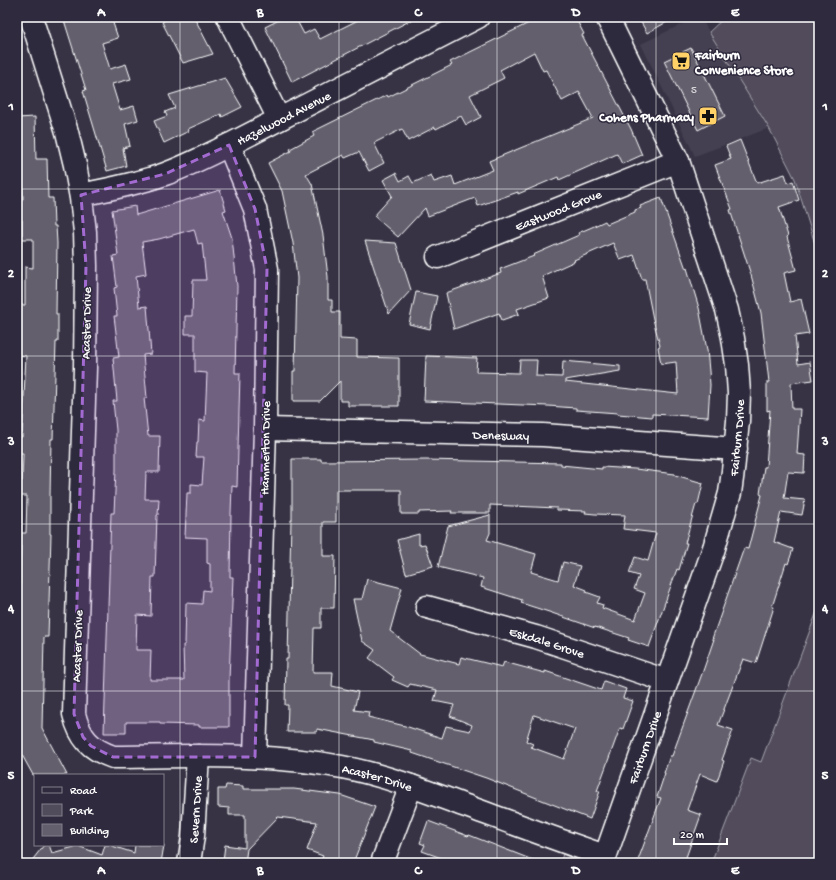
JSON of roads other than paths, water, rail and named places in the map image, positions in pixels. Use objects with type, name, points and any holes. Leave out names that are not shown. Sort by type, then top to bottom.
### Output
[{"type":"street","name":"Acaster Drive","points":[[31,17],[67,132],[81,195],[85,232],[86,282],[84,376],[74,714],[80,732],[91,746],[102,753],[113,757],[256,757],[307,762],[375,774],[411,786],[604,860]]},
{"type":"street","points":[[228,17],[279,119]]},
{"type":"street","name":"Hazelwood Avenue","points":[[81,195],[133,184],[165,174],[229,145],[279,119],[444,25],[478,17]]},
{"type":"street","name":"Fairburn Drive","points":[[604,860],[714,548],[730,493],[738,422],[737,365],[727,310],[678,161],[607,17]]},
{"type":"street","name":"Hammerton Drive","points":[[229,145],[255,209],[267,268],[265,429],[256,757]]},
{"type":"street","name":"Eastwood Grove","points":[[438,257],[678,161]]},
{"type":"street","name":"Denesway","points":[[265,429],[543,435],[736,449]]},
{"type":"street","name":"Eskdale Grove","points":[[427,607],[536,637],[667,681]]},
{"type":"street","name":"Severn Drive","points":[[189,863],[193,836],[198,756]]},
{"type":"street","points":[[382,863],[411,786]]},
{"type":"place","name":"Fairburn Convenience Store","points":[[681,61]]},
{"type":"place","name":"Cohens Pharmacy","points":[[708,116]]}]
